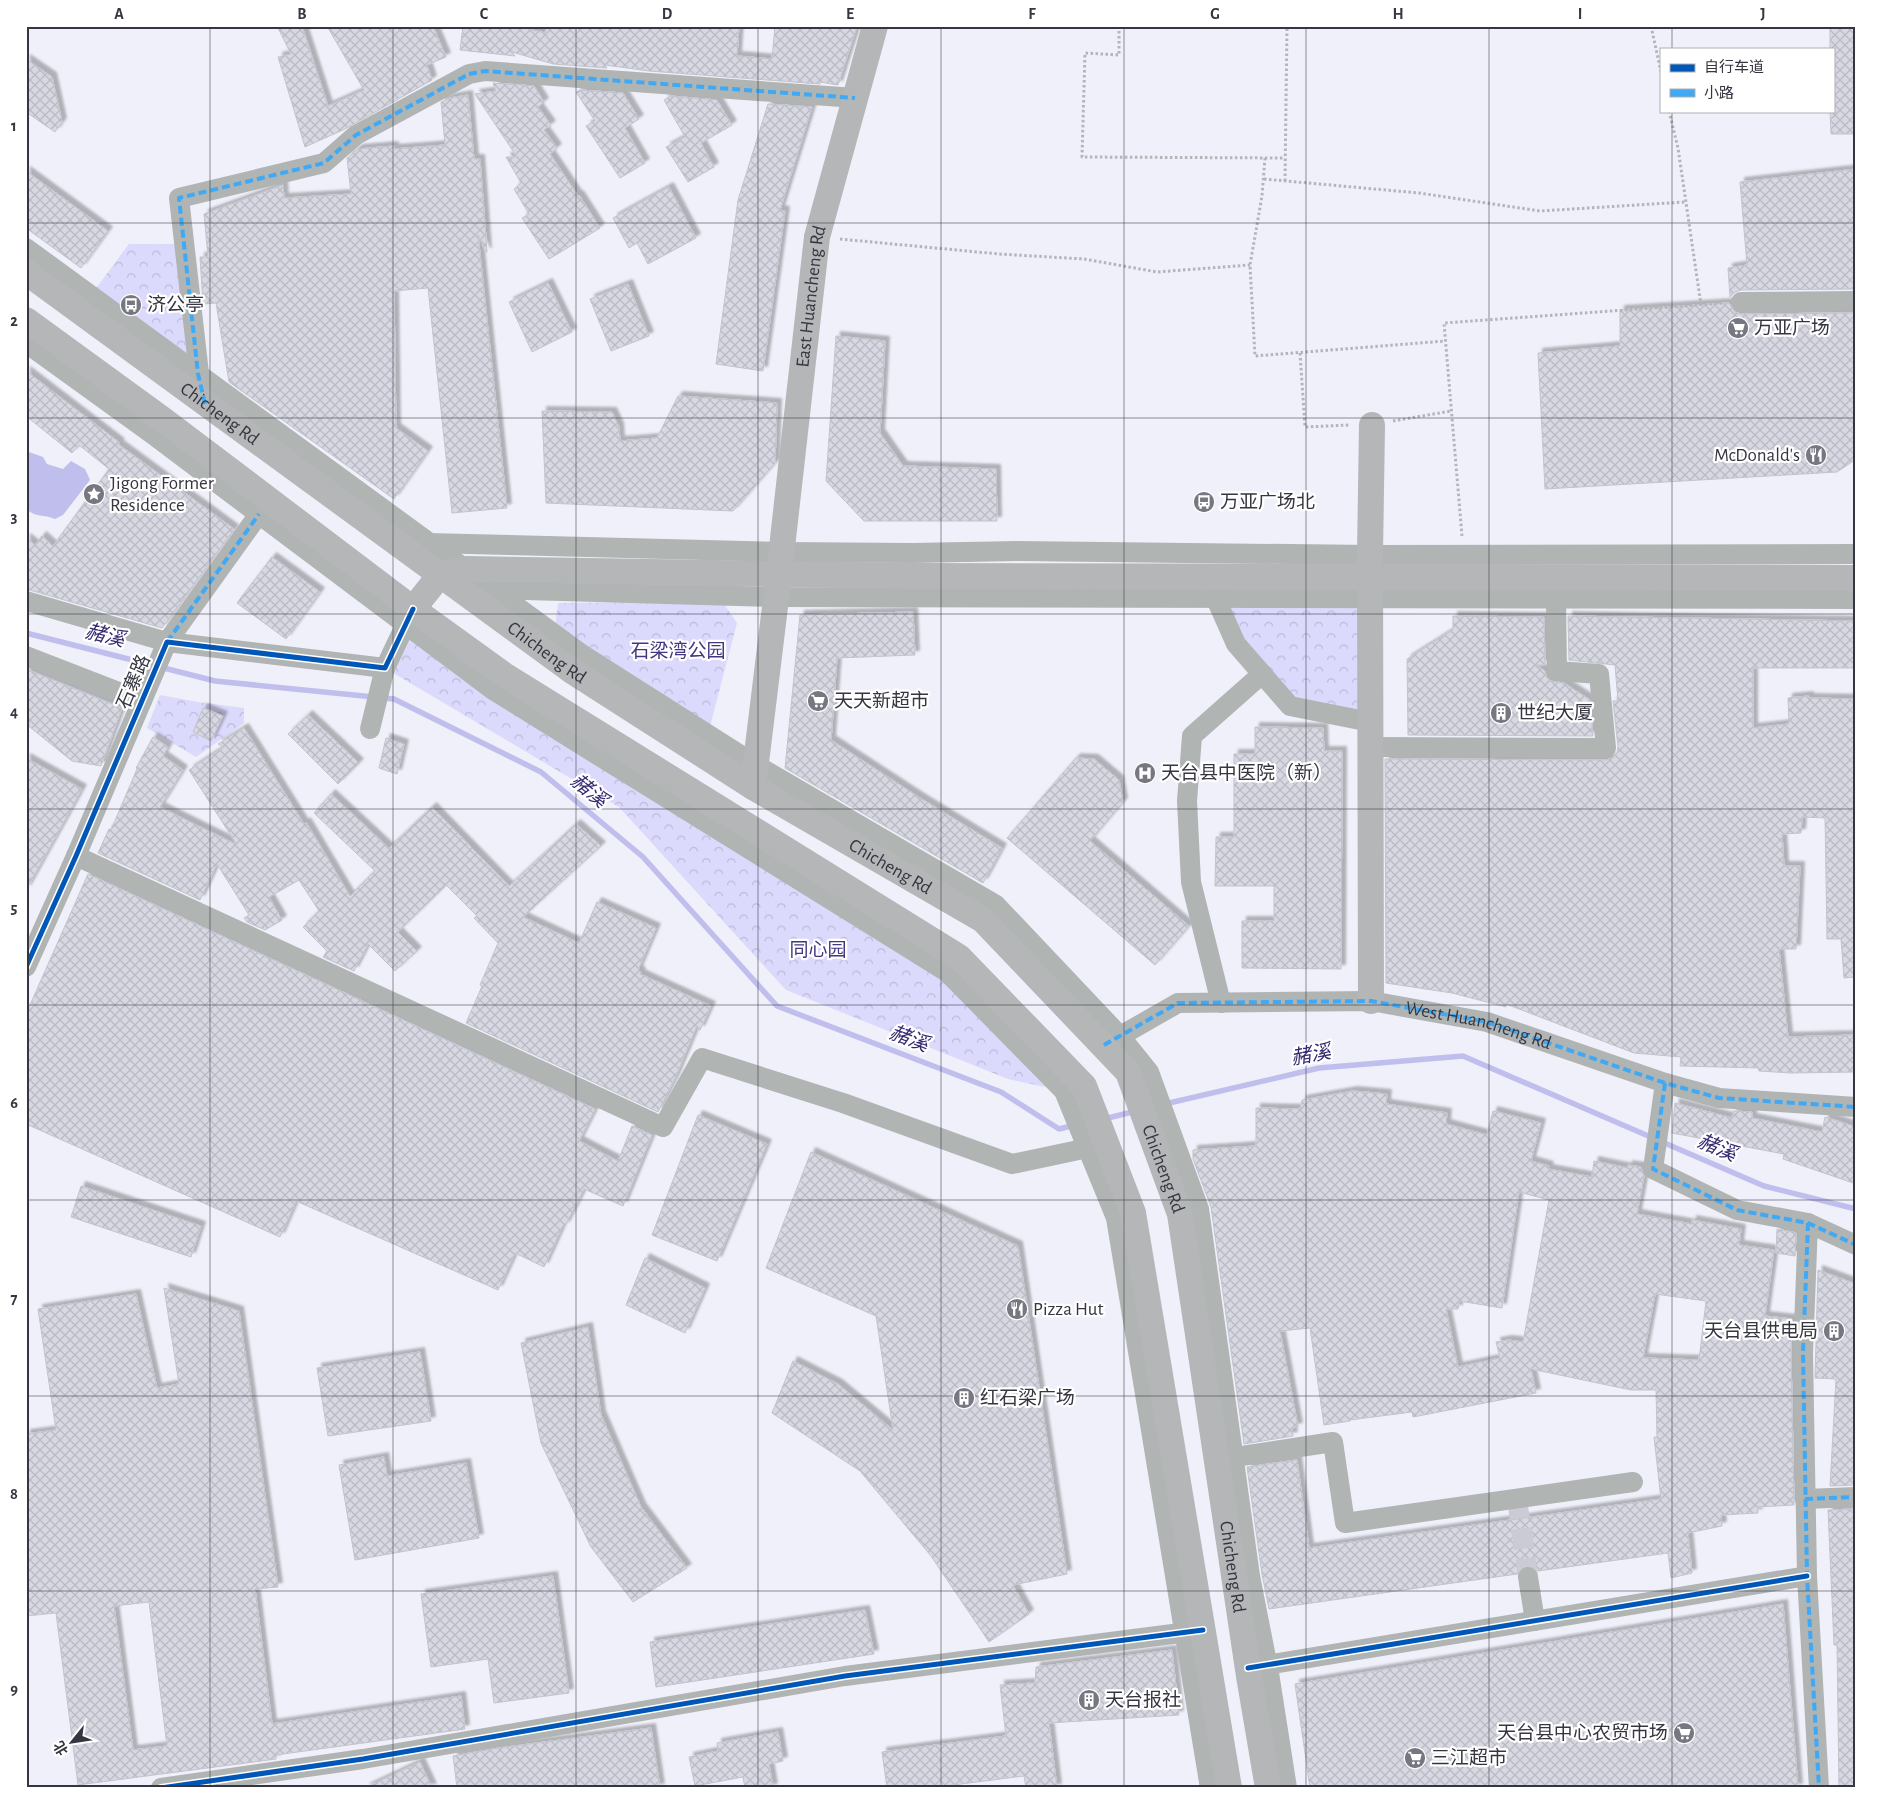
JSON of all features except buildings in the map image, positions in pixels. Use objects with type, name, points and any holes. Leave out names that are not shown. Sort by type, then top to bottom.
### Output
[{"type":"main road","name":"East Huancheng Rd","points":[[755,776],[817,237],[875,26]]},
{"type":"main road","name":"Chicheng Rd","points":[[26,272],[572,671],[755,776],[983,920],[1112,1041],[1138,1072],[1163,1140],[1180,1214],[1226,1459],[1221,1486],[1268,1788]]},
{"type":"main road","name":"Chicheng Rd","points":[[26,320],[170,425],[410,617],[959,957],[1074,1089],[1097,1146],[1133,1213],[1180,1494],[1194,1631],[1229,1788]]},
{"type":"main road","points":[[1371,1001],[1370,577],[1372,425]]},
{"type":"main road","points":[[410,617],[440,576],[467,569],[779,575],[1856,578]]},
{"type":"main road","points":[[1180,1494],[1221,1486]]},
{"type":"street","points":[[205,404],[198,374],[179,198],[324,163],[356,135],[469,74],[485,71],[855,98]]},
{"type":"street","points":[[26,248],[427,543],[467,569],[583,656],[755,776]]},
{"type":"street","points":[[1741,302],[1856,301]]},
{"type":"street","points":[[26,343],[259,514],[410,617],[384,668],[370,729]]},
{"type":"street","points":[[26,601],[167,642],[259,514]]},
{"type":"street","points":[[427,543],[779,575],[1216,599],[1370,577],[1463,555],[1856,554]]},
{"type":"street","points":[[493,589],[779,575]]},
{"type":"street","points":[[1370,577],[1556,598],[1856,599]]},
{"type":"street","points":[[1216,599],[1236,644],[1290,706],[1370,734],[1606,748],[1600,674],[1557,671],[1556,598]]},
{"type":"street","name":"石寨路","points":[[26,967],[76,856],[167,642],[384,668]]},
{"type":"street","points":[[26,656],[142,701]]},
{"type":"street","points":[[1221,1003],[1191,882],[1187,801],[1192,736],[1262,674]]},
{"type":"street","points":[[76,856],[663,1127],[702,1058],[843,1103],[1012,1164],[1097,1146],[1116,1218],[1194,1631],[1210,1788]]},
{"type":"street","name":"West Huancheng Rd","points":[[1112,1041],[1178,1003],[1371,1001],[1486,1022],[1665,1083],[1719,1098],[1856,1107]]},
{"type":"street","points":[[1665,1083],[1653,1169],[1737,1210],[1808,1223],[1856,1245]]},
{"type":"street","points":[[1808,1223],[1803,1353],[1805,1499],[1807,1576],[1819,1788]]},
{"type":"street","points":[[1287,1788],[1269,1673],[1226,1459],[1333,1442],[1345,1523],[1633,1482]]},
{"type":"street","points":[[1805,1499],[1856,1497]]},
{"type":"street","points":[[1248,1668],[1807,1576]]},
{"type":"street","points":[[1528,1577],[1535,1621]]},
{"type":"street","points":[[161,1788],[363,1759],[845,1676],[1194,1631]]},
{"type":"path","points":[[1119,26],[1119,55],[1085,53],[1082,156],[1284,158]]},
{"type":"path","points":[[1284,181],[1286,26]]},
{"type":"path","points":[[1651,26],[1660,67]]},
{"type":"path","points":[[1670,112],[1678,148],[1701,305]]},
{"type":"path","points":[[1265,158],[1264,179],[1250,265],[1255,356],[1446,341]]},
{"type":"path","points":[[1264,179],[1419,193],[1540,212],[1686,202]]},
{"type":"path","points":[[817,237],[999,254],[1084,259],[1157,272],[1250,265]]},
{"type":"path","points":[[1463,555],[1444,323],[1741,302]]},
{"type":"green space","points":[[129,244],[184,244],[198,374],[91,295]]},
{"type":"green space","points":[[1370,598],[1370,722],[1290,706],[1216,599]]},
{"type":"green space","name":"石梁湾公园","points":[[722,601],[737,623],[708,734],[555,628],[558,603]]},
{"type":"green space","name":"同心园","points":[[406,625],[947,972],[1064,1091],[1008,1079],[786,990],[619,807],[385,668]]},
{"type":"green space","points":[[160,695],[244,708],[244,723],[196,757],[147,728]]},
{"type":"shaded area","points":[[29,452],[43,457],[47,464],[63,469],[71,461],[85,469],[90,480],[63,515],[55,519],[33,514],[26,509],[26,456]]},
{"type":"waterway","name":"赭溪","points":[[26,633],[215,681],[394,699],[541,772],[643,857],[777,1006],[1001,1092],[1059,1129],[1075,1125]]},
{"type":"waterway","name":"赭溪","points":[[1165,1104],[1319,1068],[1463,1056],[1764,1186],[1856,1209]]},
{"type":"waterway","name":"赭溪","points":[[1104,1119],[1136,1111]]},
{"type":"tunnel","points":[[1517,1499],[1528,1577]]},
{"type":"marked path","points":[[205,404],[198,374],[179,198],[324,163],[356,135],[469,74],[485,71],[855,98]]},
{"type":"marked path","points":[[167,642],[259,514]]},
{"type":"marked path","points":[[1104,1045],[1178,1003],[1371,1001],[1487,1022],[1665,1083],[1719,1098],[1856,1107]]},
{"type":"marked path","points":[[1665,1083],[1653,1169],[1737,1210],[1808,1223],[1856,1245]]},
{"type":"marked path","points":[[1808,1223],[1803,1353],[1807,1576],[1819,1788]]},
{"type":"marked path","points":[[1805,1499],[1856,1497]]},
{"type":"cycle path","points":[[26,967],[76,856],[167,642],[385,668],[413,609]]},
{"type":"cycle path","points":[[1248,1668],[1807,1576]]},
{"type":"cycle path","points":[[161,1788],[363,1759],[845,1676],[1203,1630]]},
{"type":"place","name":"济公亭","points":[[131,305]]},
{"type":"place","name":"万亚广场","points":[[1738,328]]},
{"type":"place","name":"McDonald's","points":[[1816,455]]},
{"type":"place","name":"Jigong Former Residence","points":[[94,494]]},
{"type":"place","name":"万亚广场北","points":[[1204,502]]},
{"type":"place","name":"天天新超市","points":[[818,701]]},
{"type":"place","name":"世纪大厦","points":[[1501,713]]},
{"type":"place","name":"天台县中医院（新）","points":[[1145,773]]},
{"type":"place","name":"Pizza Hut","points":[[1017,1309]]},
{"type":"place","name":"天台县供电局","points":[[1834,1331]]},
{"type":"place","name":"红石梁广场","points":[[964,1398]]},
{"type":"place","name":"天台报社","points":[[1089,1700]]},
{"type":"place","name":"天台县中心农贸市场","points":[[1684,1733]]},
{"type":"place","name":"三江超市","points":[[1415,1758]]}]
